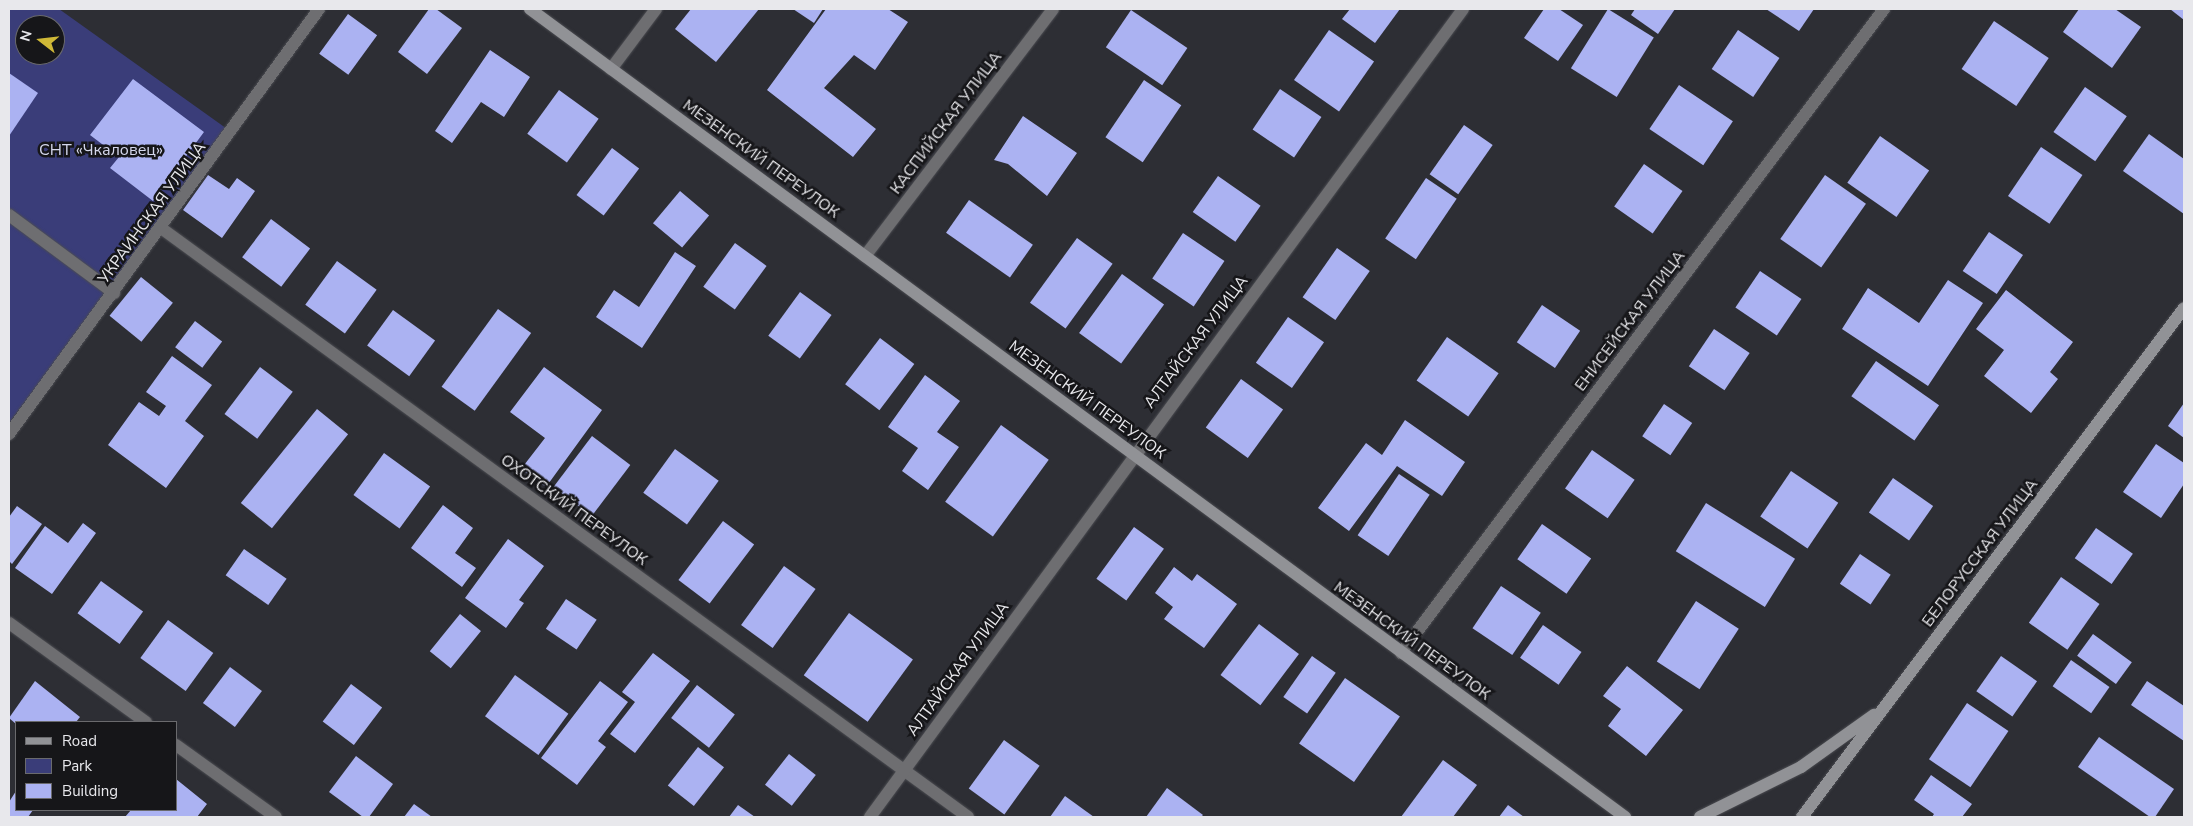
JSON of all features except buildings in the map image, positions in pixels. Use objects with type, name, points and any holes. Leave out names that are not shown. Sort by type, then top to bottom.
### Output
[{"type":"street","name":"УКРАИНСКАЯ УЛИЦА","points":[[9,434],[114,293],[319,9]]},
{"type":"street","name":"МЕЗЕНСКИЙ ПЕРЕУЛОК","points":[[530,9],[1625,817]]},
{"type":"street","points":[[611,69],[656,9]]},
{"type":"street","name":"КАСПИЙСКАЯ УЛИЦА","points":[[865,256],[1053,9]]},
{"type":"street","name":"АЛТАЙСКАЯ УЛИЦА","points":[[870,817],[1134,454],[1464,9]]},
{"type":"street","name":"ЕНИСЕЙСКАЯ УЛИЦА","points":[[1401,653],[1884,9]]},
{"type":"street","points":[[9,215],[114,293]]},
{"type":"street","name":"ОХОТСКИЙ ПЕРЕУЛОК","points":[[161,228],[968,817]]},
{"type":"street","name":"БЕЛОРУССКАЯ УЛИЦА","points":[[1802,817],[2184,308]]},
{"type":"street","points":[[9,623],[145,721]]},
{"type":"street","points":[[1700,817],[1801,767],[1838,743],[1888,704]]},
{"type":"street","points":[[178,746],[276,817]]},
{"type":"green space","name":"СНТ «Чкаловец»","points":[[9,9],[59,9],[230,131],[9,423]]}]
